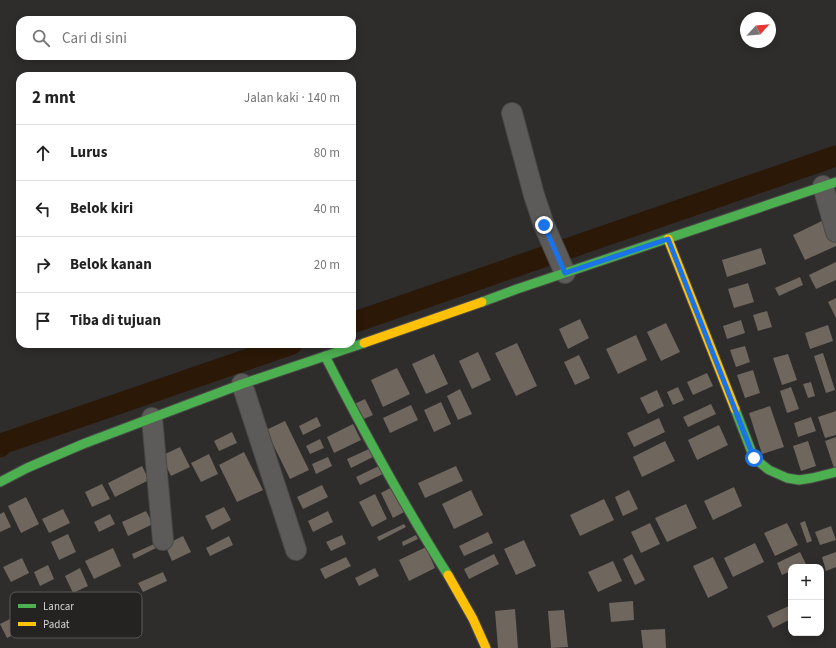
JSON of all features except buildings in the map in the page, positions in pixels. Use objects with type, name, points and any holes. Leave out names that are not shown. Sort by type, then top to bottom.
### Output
[{"type":"main road","points":[[356,345],[517,289],[830,184]]},
{"type":"main road","points":[[668,239],[754,458],[762,465],[783,476],[800,480],[836,472]]},
{"type":"main road","points":[[0,482],[27,468],[76,447],[242,384],[349,348]]},
{"type":"main road","points":[[326,356],[361,426],[434,553],[456,588],[473,619],[486,648]]},
{"type":"street","points":[[512,113],[534,195],[544,225],[558,254],[565,273]]},
{"type":"street","points":[[830,184],[836,232]]},
{"type":"street","points":[[242,384],[296,550]]},
{"type":"street","points":[[152,418],[163,540]]},
{"type":"waterway","points":[[356,322],[836,156]]},
{"type":"waterway","points":[[0,447],[4,443],[280,348]]},
{"type":"traffic: fast","points":[[482,302],[836,182]]},
{"type":"traffic: fast","points":[[356,346],[364,343]]},
{"type":"traffic: fast","points":[[0,482],[27,468],[83,444],[242,384],[349,348]]},
{"type":"traffic: fast","points":[[325,356],[384,467],[448,575]]},
{"type":"traffic: fast","points":[[735,409],[754,458],[769,470],[787,478],[799,480],[836,472]]},
{"type":"traffic: slow","points":[[668,239],[735,409]]},
{"type":"traffic: slow","points":[[364,343],[482,302]]},
{"type":"traffic: slow","points":[[448,575],[473,619],[486,648]]},
{"type":"route","points":[[544,225],[558,254],[565,273],[668,239],[754,458]]}]
